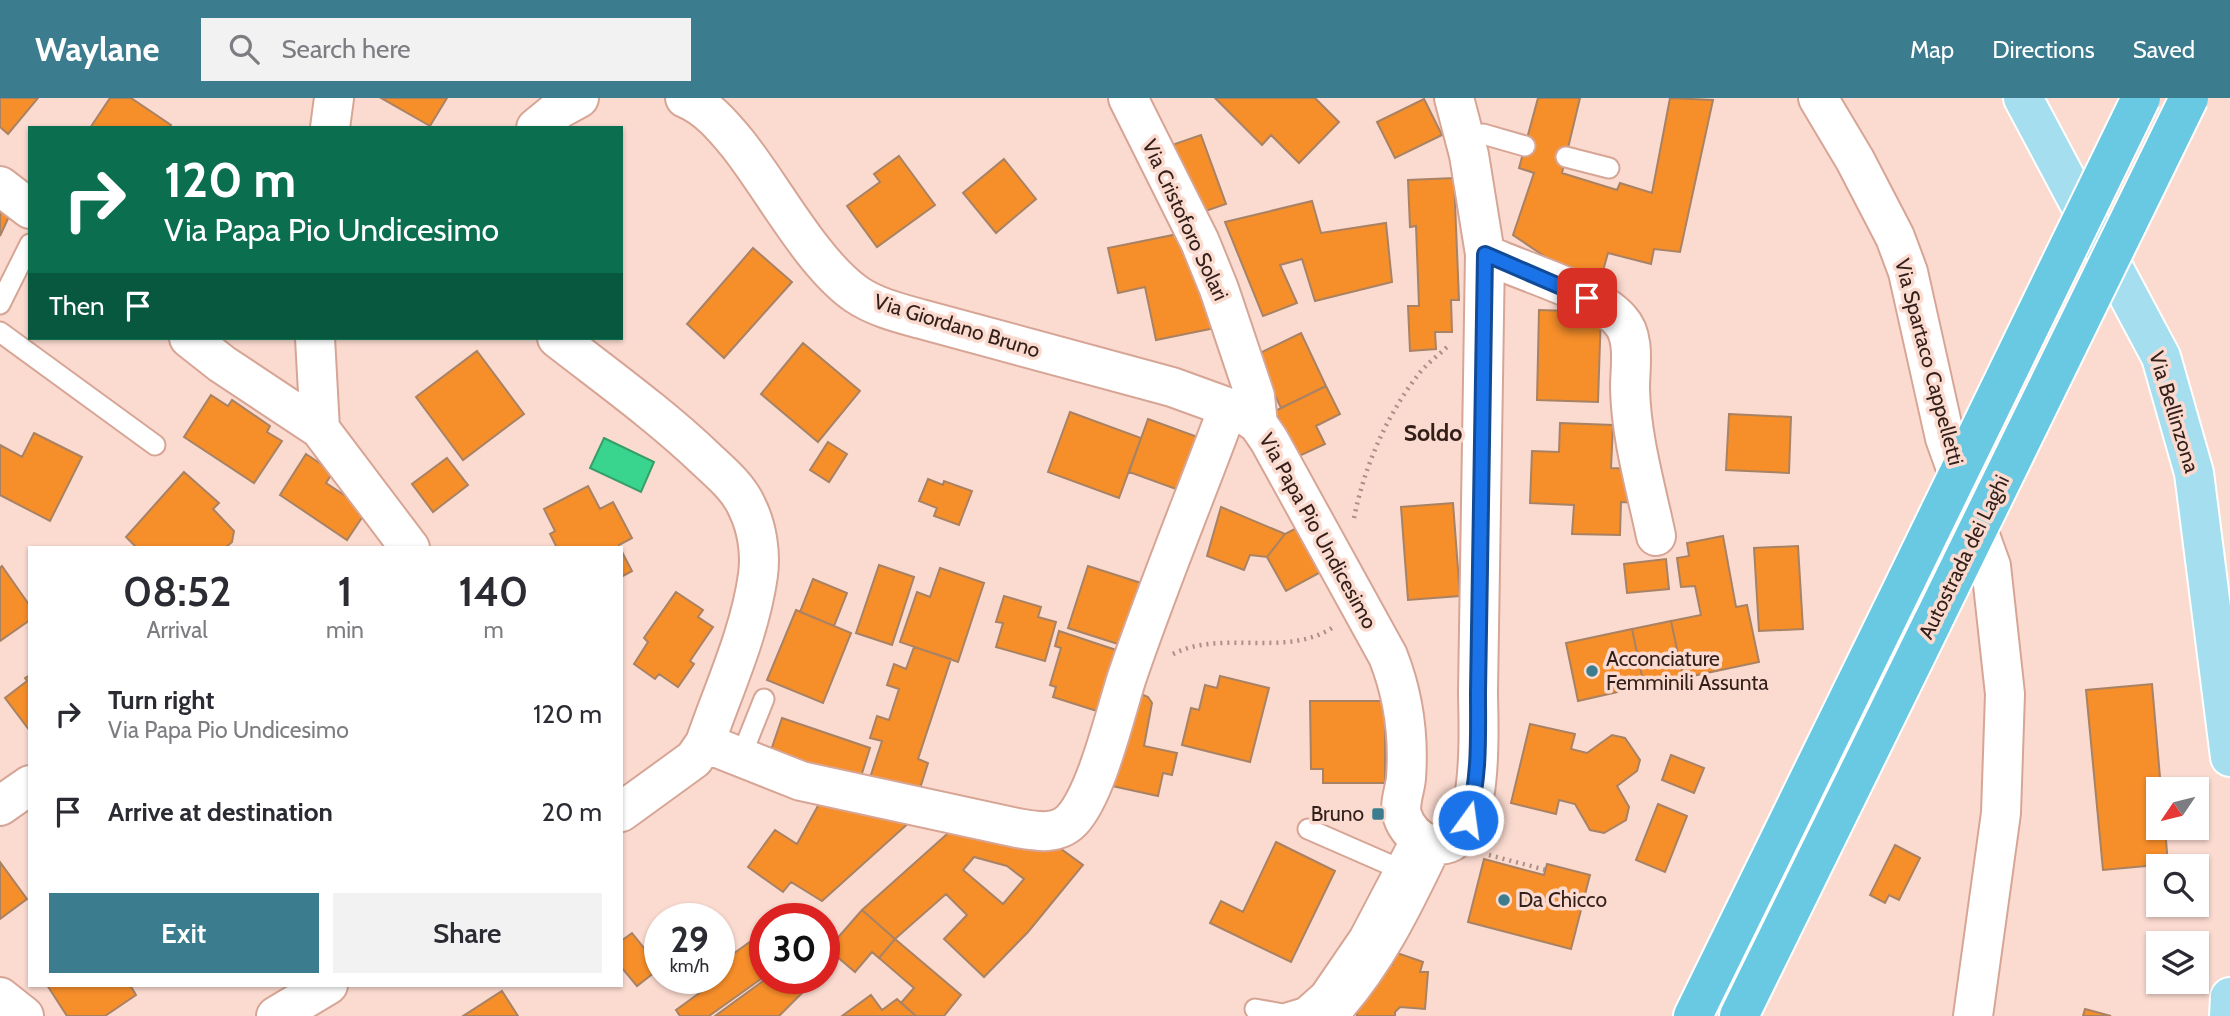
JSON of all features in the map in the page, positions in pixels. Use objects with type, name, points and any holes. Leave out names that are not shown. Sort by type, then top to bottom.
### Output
[{"type":"highway","name":"Autostrada dei Laghi","points":[[1693,1016],[2141,98]]},
{"type":"highway","name":"Autostrada dei Laghi","points":[[1739,1016],[2189,98]]},
{"type":"main road","name":"Via Bellinzona","points":[[2023,98],[2161,357],[2194,473],[2230,757]]},
{"type":"main road","points":[[2229,1016],[2230,997]]},
{"type":"street","points":[[330,126],[334,98]]},
{"type":"street","points":[[538,126],[559,109],[579,98]]},
{"type":"street","name":"Via Giordano Bruno","points":[[685,98],[720,123],[754,163],[828,268],[857,294],[888,309],[921,319],[1172,387],[1243,416]]},
{"type":"street","name":"Via Cristoforo Solari","points":[[1128,98],[1200,242],[1219,289],[1255,396],[1243,416]]},
{"type":"street","points":[[1327,1016],[1374,958],[1393,926],[1414,849],[1449,843],[1463,830],[1476,789],[1479,756],[1485,254],[1469,155],[1454,98]]},
{"type":"street","name":"Via Spartaco Cappelletti","points":[[1818,98],[1856,160],[1895,237],[1908,272],[1945,438],[1991,566],[2005,694],[2002,773],[1999,826],[1973,1016]]},
{"type":"street","points":[[0,186],[28,207]]},
{"type":"street","points":[[1485,254],[1566,287],[1607,308],[1622,322],[1630,344],[1634,432],[1656,536]]},
{"type":"street","points":[[192,340],[222,364],[320,429],[408,546]]},
{"type":"street","points":[[316,340],[320,429]]},
{"type":"street","points":[[560,340],[693,446],[729,480],[747,506],[759,551],[751,611],[705,743],[694,759],[637,790],[623,809]]},
{"type":"street","points":[[705,743],[740,759],[813,784],[1017,828],[1041,832],[1056,830],[1071,821],[1095,776],[1128,675],[1243,416]]},
{"type":"street","name":"Via Papa Pio Undicesimo","points":[[1243,416],[1269,440],[1388,656],[1403,705],[1406,778],[1401,808],[1414,849]]},
{"type":"street","points":[[0,806],[28,786]]},
{"type":"street","points":[[276,1016],[325,987]]},
{"type":"street","points":[[0,997],[23,1016]]},
{"type":"lane","points":[[1483,134],[1525,146]]},
{"type":"lane","points":[[1566,157],[1609,168]]},
{"type":"lane","points":[[0,304],[28,248]]},
{"type":"lane","points":[[0,332],[155,445]]},
{"type":"lane","points":[[740,759],[764,699]]},
{"type":"lane","points":[[1255,1009],[1283,1014],[1303,1008],[1321,992],[1414,849],[1308,829]]},
{"type":"path","points":[[1343,574],[1359,496],[1375,450],[1398,405],[1418,374],[1453,341]]},
{"type":"path","points":[[1128,675],[1136,677],[1153,669],[1175,652],[1203,643],[1292,641]]},
{"type":"path","points":[[1508,860],[1546,870]]},
{"type":"shaded area","points":[[604,438],[654,462],[641,492],[590,468]]},
{"type":"building","points":[[0,98],[38,98],[8,134],[0,127]]},
{"type":"building","points":[[110,98],[131,98],[171,125],[170,126],[91,126]]},
{"type":"building","points":[[381,98],[447,98],[430,126]]},
{"type":"building","points":[[1215,98],[1315,98],[1339,122],[1299,163],[1271,135],[1262,145]]},
{"type":"building","points":[[1538,98],[1580,98],[1562,173],[1617,190],[1620,183],[1652,193],[1670,98],[1713,100],[1680,252],[1654,249],[1651,264],[1608,253],[1597,292],[1513,235],[1534,173],[1519,168]]},
{"type":"building","points":[[1424,99],[1442,135],[1395,158],[1377,122]]},
{"type":"building","points":[[1201,135],[1226,204],[1191,216],[1166,147]]},
{"type":"building","points":[[899,156],[935,205],[877,247],[847,206],[880,182],[874,174]]},
{"type":"building","points":[[1004,159],[1036,199],[996,233],[963,193]]},
{"type":"building","points":[[1454,178],[1459,300],[1451,300],[1452,332],[1435,332],[1436,349],[1410,351],[1408,306],[1419,306],[1416,226],[1410,227],[1408,180]]},
{"type":"building","points":[[1312,201],[1321,233],[1386,223],[1392,282],[1315,301],[1302,259],[1280,265],[1297,303],[1263,316],[1225,222]]},
{"type":"building","points":[[0,204],[12,210],[0,236]]},
{"type":"building","points":[[1183,233],[1220,327],[1156,340],[1145,287],[1118,293],[1108,248]]},
{"type":"building","points":[[753,248],[792,282],[724,358],[687,324]]},
{"type":"building","points":[[1539,310],[1601,312],[1598,402],[1537,400]]},
{"type":"building","points":[[1301,333],[1326,386],[1281,408],[1256,355]]},
{"type":"building","points":[[803,343],[860,391],[818,442],[761,394]]},
{"type":"building","points":[[477,351],[524,414],[463,460],[416,397]]},
{"type":"building","points":[[1326,386],[1340,414],[1316,426],[1325,444],[1297,457],[1275,411]]},
{"type":"building","points":[[211,395],[228,406],[232,400],[270,426],[267,432],[282,441],[254,483],[184,437]]},
{"type":"building","points":[[1070,412],[1141,438],[1119,498],[1048,472]]},
{"type":"building","points":[[1729,414],[1791,417],[1789,473],[1726,470]]},
{"type":"building","points":[[1148,419],[1206,440],[1187,493],[1129,472]]},
{"type":"building","points":[[1560,423],[1613,425],[1611,468],[1638,469],[1637,503],[1621,502],[1620,535],[1572,534],[1574,505],[1530,503],[1532,451],[1559,452]]},
{"type":"building","points":[[34,433],[82,457],[50,521],[0,495],[0,445],[22,457]]},
{"type":"building","points":[[828,442],[847,454],[829,482],[810,470]]},
{"type":"building","points":[[306,454],[333,472],[326,483],[367,510],[347,540],[280,495]]},
{"type":"building","points":[[447,458],[468,485],[433,512],[412,484]]},
{"type":"building","points":[[184,472],[219,503],[213,509],[234,531],[232,542],[227,546],[135,546],[126,537]]},
{"type":"building","points":[[928,479],[943,485],[944,481],[972,491],[959,525],[934,516],[937,508],[919,501]]},
{"type":"building","points":[[588,486],[600,509],[613,502],[632,538],[619,546],[556,546],[550,534],[555,531],[544,509]]},
{"type":"building","points":[[1453,503],[1460,596],[1408,600],[1401,507]]},
{"type":"building","points":[[1221,507],[1285,534],[1267,557],[1250,555],[1244,570],[1207,556]]},
{"type":"building","points":[[1308,522],[1330,567],[1286,591],[1267,557],[1285,534]]},
{"type":"building","points":[[1723,536],[1736,607],[1747,605],[1759,662],[1683,678],[1671,621],[1701,615],[1695,586],[1681,587],[1677,558],[1689,556],[1687,543]]},
{"type":"building","points":[[1798,546],[1803,629],[1759,631],[1754,548]]},
{"type":"building","points":[[623,554],[632,571],[623,576]]},
{"type":"building","points":[[1666,559],[1669,589],[1627,593],[1624,564]]},
{"type":"building","points":[[879,565],[914,577],[892,645],[856,633]]},
{"type":"building","points":[[2,566],[28,603],[28,621],[0,641]]},
{"type":"building","points":[[1088,566],[1141,583],[1121,645],[1068,628]]},
{"type":"building","points":[[940,568],[984,583],[958,662],[900,642],[917,592],[930,597]]},
{"type":"building","points":[[813,579],[847,593],[834,626],[800,612]]},
{"type":"building","points":[[676,592],[703,610],[698,617],[713,627],[690,661],[694,664],[678,687],[659,674],[655,679],[634,664],[648,642],[644,638]]},
{"type":"building","points":[[1004,596],[1041,607],[1038,617],[1056,622],[1045,661],[996,647],[1003,623],[996,622]]},
{"type":"building","points":[[796,610],[851,633],[823,703],[767,680]]},
{"type":"building","points":[[1671,621],[1683,678],[1644,686],[1632,629]]},
{"type":"building","points":[[1632,629],[1644,686],[1578,701],[1566,643]]},
{"type":"building","points":[[1059,631],[1119,651],[1100,712],[1053,697],[1056,687],[1050,685],[1061,648],[1055,646]]},
{"type":"building","points":[[914,647],[951,659],[918,759],[928,763],[916,801],[866,790],[882,741],[870,738],[877,716],[889,720],[899,689],[887,685],[894,664],[906,669]]},
{"type":"building","points":[[28,676],[28,728],[5,698],[27,681],[25,678]]},
{"type":"building","points":[[1220,676],[1269,688],[1250,762],[1182,745],[1191,708],[1199,710],[1205,685],[1217,688]]},
{"type":"building","points":[[2152,684],[2160,777],[2146,777],[2146,840],[2166,840],[2167,854],[2146,854],[2146,866],[2103,870],[2086,690]]},
{"type":"building","points":[[1141,694],[1148,697],[1152,703],[1144,746],[1177,753],[1172,775],[1163,773],[1158,796],[1112,786]]},
{"type":"building","points":[[1310,701],[1385,701],[1385,783],[1323,783],[1323,769],[1311,769]]},
{"type":"building","points":[[782,718],[870,748],[857,789],[768,759]]},
{"type":"building","points":[[1530,724],[1575,734],[1571,749],[1587,753],[1612,735],[1625,738],[1640,760],[1637,771],[1617,786],[1629,807],[1626,820],[1604,833],[1590,830],[1575,804],[1559,800],[1556,814],[1511,803]]},
{"type":"building","points":[[1671,755],[1704,768],[1694,793],[1662,780]]},
{"type":"building","points":[[825,793],[912,820],[822,901],[791,882],[783,892],[748,867],[775,830],[797,844]]},
{"type":"building","points":[[1658,804],[1687,816],[1665,872],[1636,860]]},
{"type":"building","points":[[956,826],[1046,838],[1083,865],[1028,932],[984,977],[944,939],[967,915],[946,894],[895,939],[862,910]],"holes":[[[974,857],[1007,866],[1024,879],[1003,904],[963,870]]]},
{"type":"building","points":[[1276,842],[1335,871],[1291,962],[1210,923],[1221,901],[1243,912]]},
{"type":"building","points":[[1895,845],[1920,858],[1899,900],[1889,895],[1885,903],[1870,895]]},
{"type":"building","points":[[1484,859],[1544,875],[1547,864],[1590,875],[1571,949],[1468,922]]},
{"type":"building","points":[[0,862],[27,899],[0,919]]},
{"type":"building","points":[[862,910],[895,939],[879,958],[872,952],[855,972],[840,959],[840,935]]},
{"type":"building","points":[[632,933],[644,948],[644,981],[637,986],[623,969],[623,940]]},
{"type":"building","points":[[895,939],[961,995],[944,1016],[916,1016],[901,1003],[914,988],[879,958]]},
{"type":"building","points":[[749,942],[749,987],[709,1016],[680,1016],[676,1010],[698,994],[735,994],[735,953]]},
{"type":"building","points":[[1397,953],[1423,962],[1420,972],[1428,972],[1425,1009],[1400,1007],[1395,1016],[1357,1016],[1357,1009],[1389,965],[1392,965]]},
{"type":"building","points":[[48,987],[131,987],[136,995],[105,1016],[67,1016]]},
{"type":"building","points":[[502,991],[518,1016],[463,1016]]},
{"type":"building","points":[[749,991],[749,994],[801,994],[779,1016],[715,1016]]},
{"type":"building","points":[[871,995],[882,1010],[897,999],[916,1016],[842,1016]]},
{"type":"building","points":[[2085,1009],[2111,1016],[2083,1016]]},
{"type":"place","name":"Acconciature Femminili Assunta","points":[[1592,671]]},
{"type":"place","name":"Bruno","points":[[1378,814]]},
{"type":"place","name":"Da Chicco","points":[[1504,900]]},
{"type":"district","name":"Soldo","points":[[1433,433]]},
{"type":"route","points":[[1468,820],[1476,789],[1479,756],[1485,254],[1587,298]]}]
